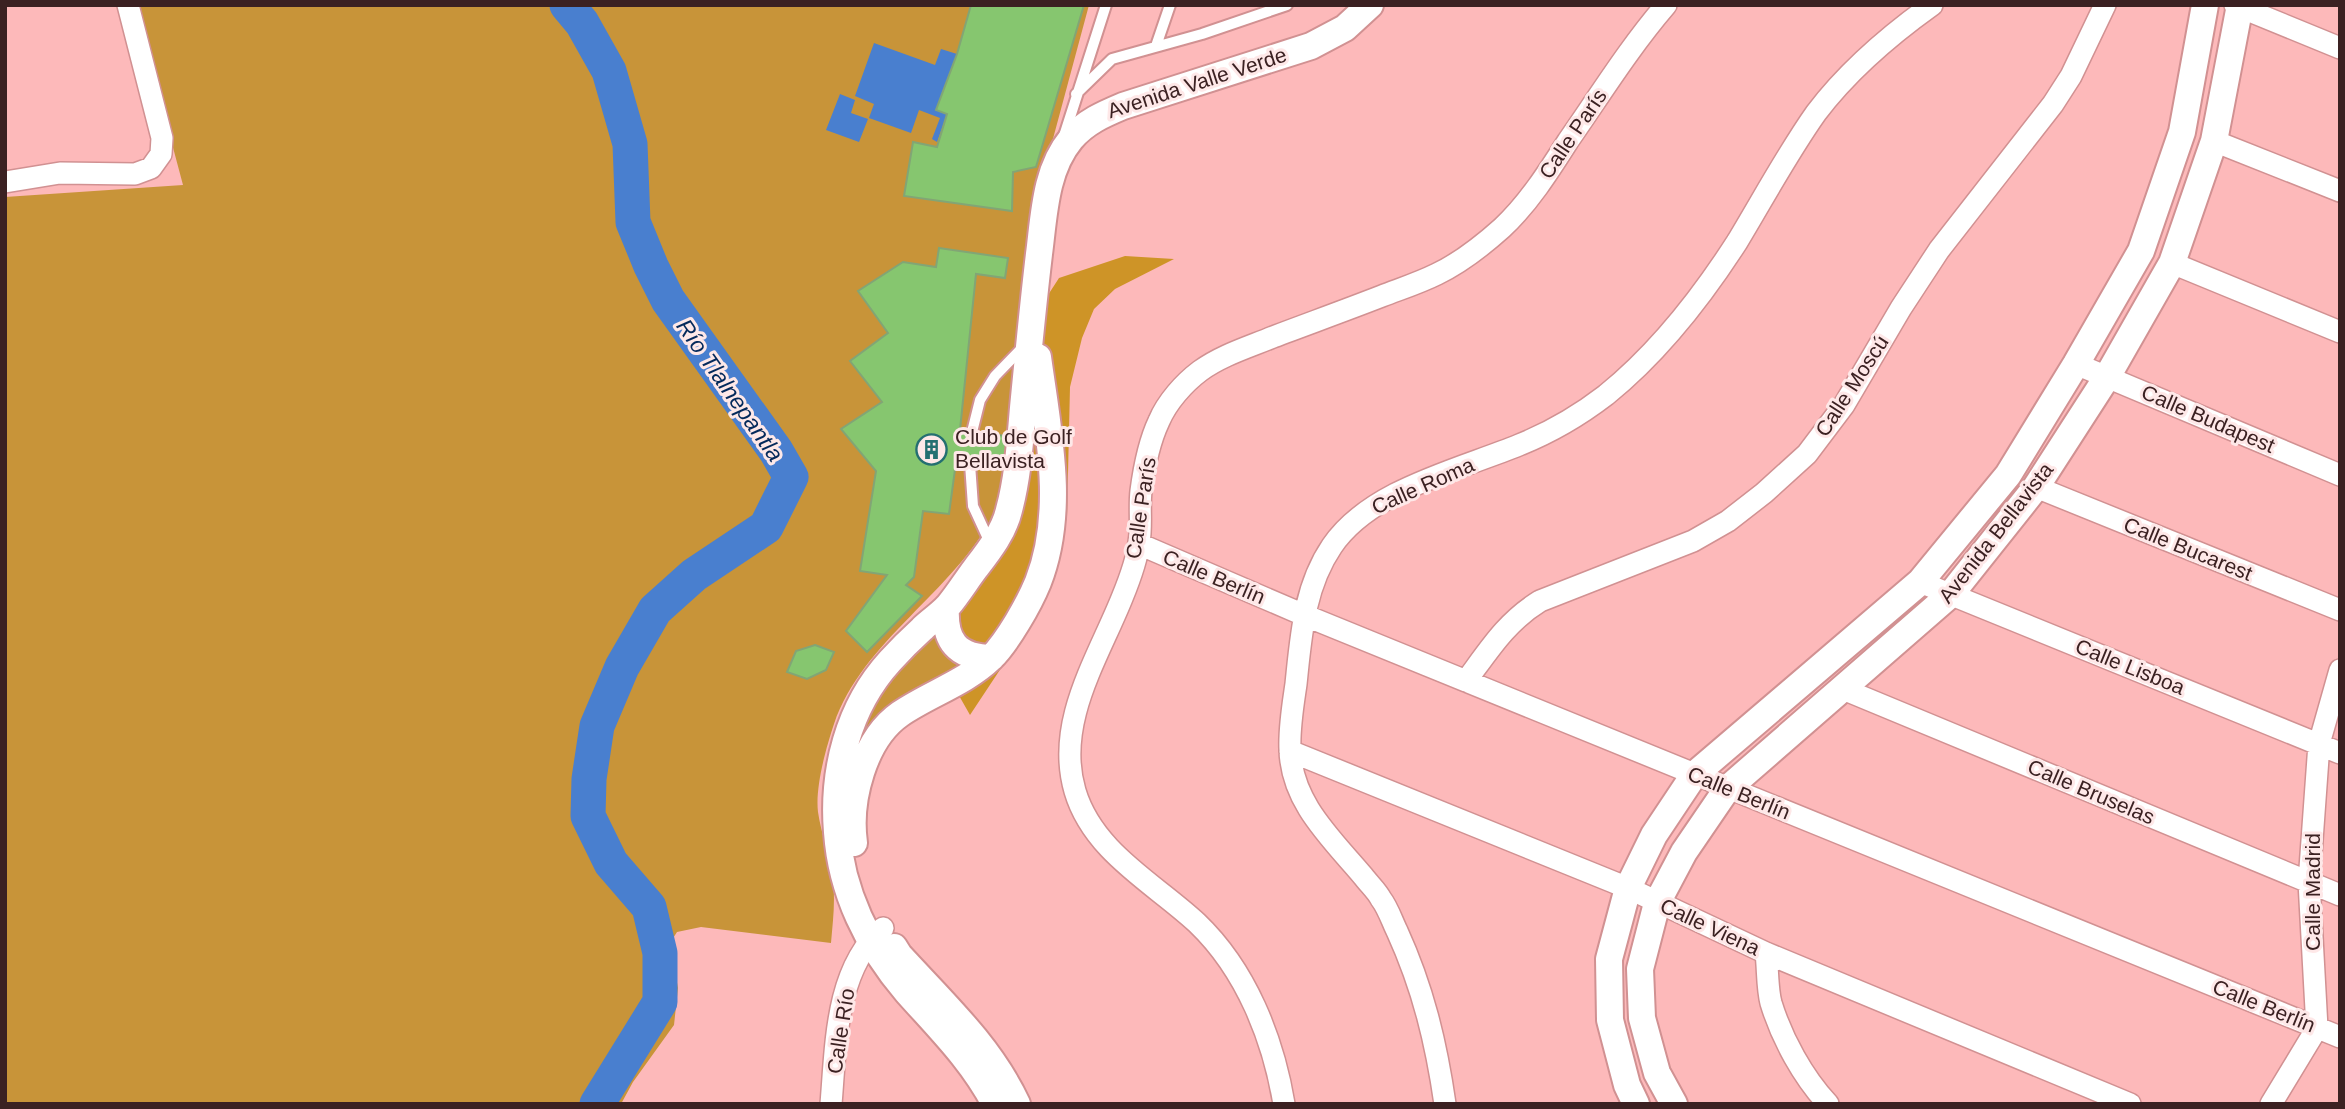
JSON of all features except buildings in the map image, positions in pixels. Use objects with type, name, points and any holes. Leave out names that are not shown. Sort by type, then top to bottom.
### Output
[{"type":"street","points":[[5,182],[60,173],[135,174],[151,168],[161,155],[162,138],[128,5]]},
{"type":"street","name":"Avenida Valle Verde","points":[[995,1104],[967,1058],[906,991],[844,876],[837,833],[836,798],[841,758],[850,724],[866,693],[888,664],[946,608],[992,547],[1009,514],[1016,477],[1046,200],[1056,165],[1071,139],[1096,117],[1123,106],[1311,46],[1345,28],[1370,5]]},
{"type":"street","name":"Calle París","points":[[1284,1104],[1280,1076],[1262,1026],[1244,984],[1225,953],[1196,923],[1117,856],[1092,828],[1075,794],[1068,757],[1072,721],[1084,684],[1124,593],[1139,544],[1141,491],[1149,450],[1160,418],[1179,389],[1201,370],[1238,351],[1437,274],[1473,252],[1504,226],[1544,178],[1618,67],[1666,5]]},
{"type":"street","name":"Calle Roma","points":[[1445,1104],[1438,1051],[1415,971],[1381,898],[1310,813],[1295,785],[1290,751],[1304,615],[1315,579],[1332,545],[1362,513],[1398,492],[1524,443],[1567,421],[1605,396],[1635,369],[1695,304],[1818,111],[1883,44],[1932,5]]},
{"type":"street","name":"Calle Moscú","points":[[1466,681],[1506,628],[1521,613],[1540,601],[1693,541],[1728,521],[1807,454],[1844,405],[1938,250],[2045,114],[2071,76],[2105,5]]},
{"type":"street","name":"Avenida Bellavista","points":[[1636,1104],[1627,1085],[1610,1020],[1609,959],[1628,888],[1654,835],[1694,775],[1920,582],[2008,475],[2141,251],[2182,132],[2205,5]]},
{"type":"street","points":[[2239,6],[2340,48]]},
{"type":"street","name":"Avenida Bellavista","points":[[1674,1104],[1657,1073],[1642,1018],[1640,969],[1657,903],[1684,852],[1727,789],[1951,594],[2036,487],[2107,377],[2172,263],[2214,141],[2239,6]]},
{"type":"street","points":[[2214,141],[2340,191]]},
{"type":"street","points":[[2172,263],[2340,332]]},
{"type":"street","name":"Avenida Valle Verde","points":[[1017,1104],[1007,1082],[985,1048],[899,955],[876,934],[859,871],[853,833],[855,798],[864,765],[877,738],[899,715],[955,684],[990,658],[1021,617],[1038,581],[1052,529],[1050,442],[1032,310]]},
{"type":"street","name":"Calle Budapest","points":[[2076,364],[2340,475]]},
{"type":"street","name":"Calle Bucarest","points":[[2036,487],[2340,610]]},
{"type":"street","name":"Calle Berlín","points":[[1139,544],[1727,789],[2340,1037]]},
{"type":"street","name":"Calle Lisboa","points":[[1920,582],[2340,753]]},
{"type":"street","points":[[946,608],[945,624],[950,639],[960,651],[975,658],[990,658]]},
{"type":"street","name":"Calle Madrid","points":[[2317,1028],[2309,882],[2319,744],[2340,670]]},
{"type":"street","name":"Calle Bruselas","points":[[1843,689],[2340,895]]},
{"type":"street","name":"Calle Viena","points":[[1290,751],[1628,888],[1766,953],[2130,1104]]},
{"type":"street","name":"Calle Río","points":[[831,1104],[839,1018],[848,982],[876,934]]},
{"type":"street","points":[[1766,953],[1771,1001],[1791,1049],[1817,1092],[1828,1104]]},
{"type":"street","points":[[2271,1104],[2317,1028]]},
{"type":"lane","points":[[1056,165],[1076,94],[1107,5]]},
{"type":"lane","points":[[1156,46],[1170,5]]},
{"type":"lane","points":[[1076,94],[1112,60],[1202,34],[1287,5]]},
{"type":"lane","points":[[972,432],[979,400],[995,376],[1029,340]]},
{"type":"lane","points":[[970,464],[973,506],[992,547]]},
{"type":"shaded area","points":[[135,5],[1089,5],[1047,161],[1004,479],[998,506],[977,542],[956,568],[865,667],[848,694],[828,744],[817,802],[833,883],[831,943],[701,927],[677,932],[670,943],[678,988],[674,1025],[633,1082],[621,1104],[5,1104],[5,197],[183,185]],"holes":[[[655,272],[754,419],[668,300]]]},
{"type":"shaded area","points":[[1125,256],[1174,259],[1115,289],[1094,309],[1082,338],[1070,387],[1067,517],[1053,575],[1031,623],[970,715],[949,678],[988,652],[960,639],[951,607],[996,549],[1037,312],[1059,278]]},
{"type":"shaded area","points":[[939,618],[989,652],[842,773],[869,694]]},
{"type":"water","points":[[874,43],[935,65],[941,49],[957,54],[936,110],[947,114],[937,142],[932,139],[940,118],[919,110],[911,133],[869,118],[874,104],[855,96]]},
{"type":"water","points":[[840,94],[855,100],[851,113],[868,119],[859,142],[826,130]]},
{"type":"waterway","name":"Río Tlalnepantla","points":[[567,5],[582,23],[609,71],[630,144],[633,222],[651,266],[668,300],[776,451],[791,477],[766,527],[694,575],[655,610],[622,667],[597,726],[589,779],[588,816],[611,863],[649,907],[660,953],[660,1002],[597,1104]]},
{"type":"place","name":"Club de Golf Bellavista","points":[[932,449]]}]
